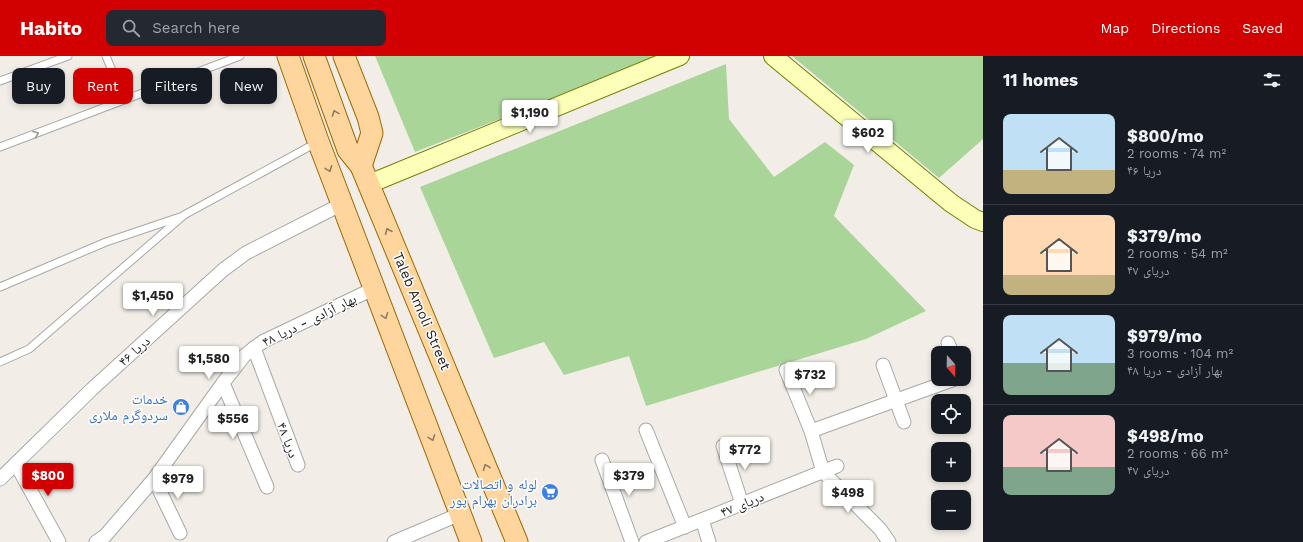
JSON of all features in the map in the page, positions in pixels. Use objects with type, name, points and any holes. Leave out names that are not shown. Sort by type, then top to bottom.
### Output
[{"type":"main road","points":[[272,56],[290,104],[302,123],[318,142]]},
{"type":"main road","points":[[288,56],[318,142],[471,542]]},
{"type":"main road","name":"Taleb Amoli Street","points":[[314,56],[348,150],[365,175],[517,542]]},
{"type":"main road","points":[[344,56],[368,117],[372,133],[365,175]]},
{"type":"street","points":[[365,175],[680,56]]},
{"type":"street","points":[[772,56],[951,203],[975,219],[983,222]]},
{"type":"street","name":"دریا ۴۶","points":[[0,479],[92,389],[223,270],[246,253],[342,204]]},
{"type":"street","name":"بهار آزادی - دریا ۴۸","points":[[96,542],[105,536],[154,479],[244,356],[264,341],[374,288]]},
{"type":"street","name":"دریا ۴۸","points":[[254,348],[298,465]]},
{"type":"street","points":[[883,365],[904,422]]},
{"type":"street","points":[[786,370],[811,431],[823,472],[880,529],[889,542]]},
{"type":"street","points":[[223,383],[267,487]]},
{"type":"street","points":[[811,431],[935,386]]},
{"type":"street","points":[[646,430],[685,527]]},
{"type":"street","points":[[723,446],[742,504]]},
{"type":"street","points":[[602,460],[632,542]]},
{"type":"street","points":[[16,464],[59,542]]},
{"type":"street","name":"دریای ۴۷","points":[[646,542],[837,466]]},
{"type":"street","points":[[154,479],[180,533]]},
{"type":"street","points":[[394,542],[460,514]]},
{"type":"street","points":[[702,520],[709,542]]},
{"type":"lane","points":[[0,81],[68,56]]},
{"type":"lane","points":[[106,56],[111,68]]},
{"type":"lane","points":[[133,97],[240,56]]},
{"type":"lane","points":[[0,147],[113,104]]},
{"type":"lane","points":[[0,287],[106,242],[184,215],[318,142]]},
{"type":"lane","points":[[0,362],[29,349],[184,215]]},
{"type":"green space","points":[[375,56],[661,56],[415,152]]},
{"type":"green space","points":[[792,56],[983,56],[983,139],[939,178]]},
{"type":"green space","points":[[726,64],[729,119],[774,177],[825,142],[854,165],[834,216],[926,311],[866,339],[646,406],[629,356],[564,375],[544,342],[494,358],[420,187]]},
{"type":"place","name":"خدمات سردوگرم ملاری","points":[[181,407]]},
{"type":"place","name":"لوله و اتصالات برادران بهرام پور","points":[[550,492]]}]
